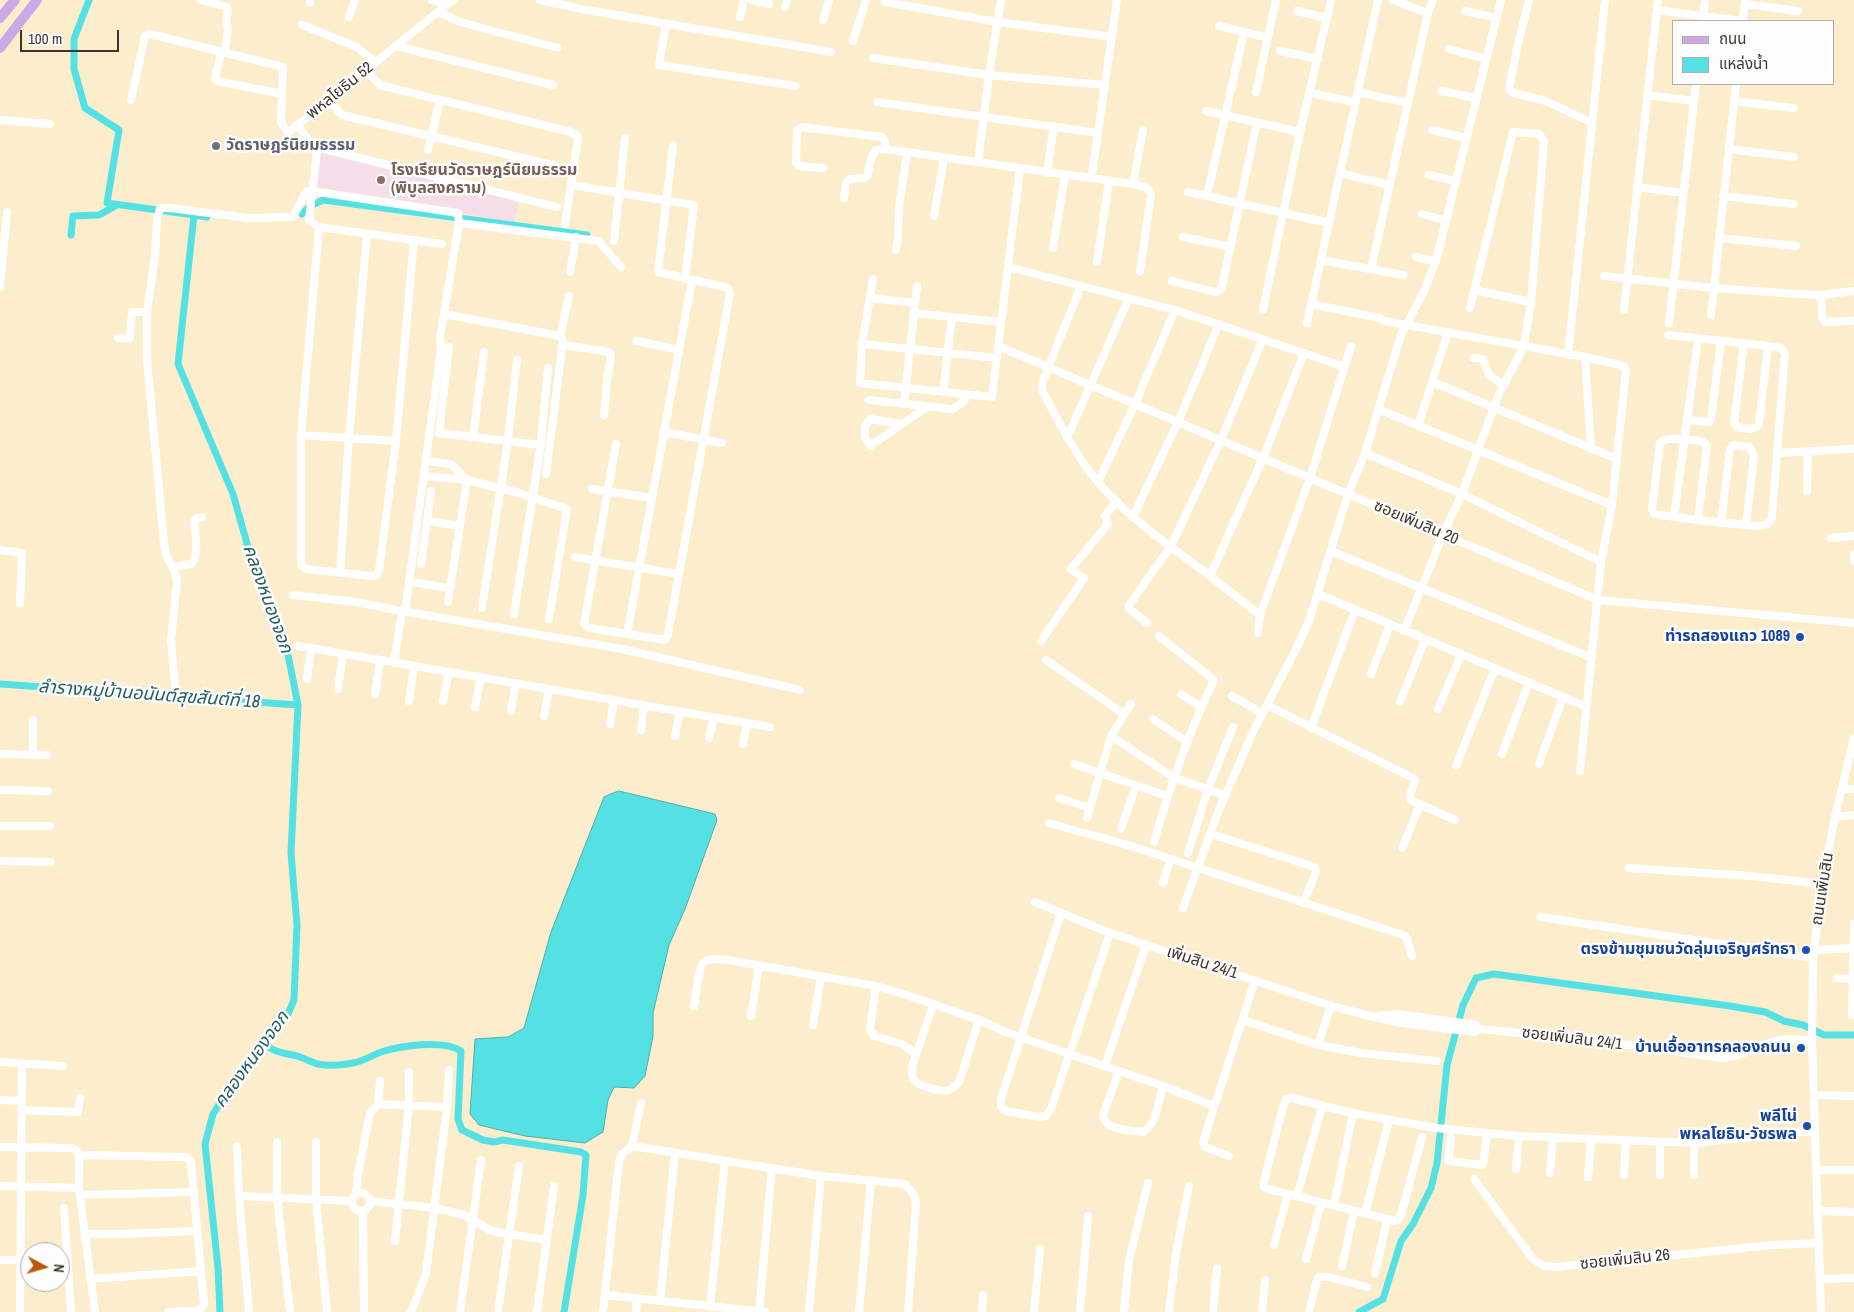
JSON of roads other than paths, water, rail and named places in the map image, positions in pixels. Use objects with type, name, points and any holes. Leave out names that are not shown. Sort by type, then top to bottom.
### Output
[{"type":"main road","points":[[0,18],[14,0]]},
{"type":"main road","points":[[0,48],[37,0]]},
{"type":"street","points":[[201,0],[227,7],[228,10],[226,22],[228,29],[215,80],[282,94]]},
{"type":"street","points":[[349,17],[355,0]]},
{"type":"street","points":[[432,0],[450,2]]},
{"type":"street","points":[[540,0],[831,52]]},
{"type":"street","points":[[740,17],[744,0]]},
{"type":"street","points":[[752,0],[769,4]]},
{"type":"street","points":[[823,20],[829,0]]},
{"type":"street","points":[[853,41],[866,0]]},
{"type":"street","points":[[978,162],[1001,0]]},
{"type":"street","points":[[1092,174],[1117,0]]},
{"type":"street","points":[[1256,92],[1276,0]]},
{"type":"street","points":[[1263,310],[1300,132],[1331,0]]},
{"type":"street","points":[[1307,323],[1378,0]]},
{"type":"street","points":[[1394,0],[1428,13]]},
{"type":"street","points":[[1371,269],[1428,13],[1433,0]]},
{"type":"street","points":[[1183,908],[1252,732],[1309,621],[1348,494],[1365,453],[1406,325],[1424,291],[1436,261],[1501,0]]},
{"type":"street","points":[[1529,0],[1509,90],[1546,101],[1592,123]]},
{"type":"street","points":[[1568,355],[1605,0]]},
{"type":"street","points":[[1624,309],[1658,0]]},
{"type":"street","points":[[1703,19],[1705,0]]},
{"type":"street","name":"พหลโยธิน 52","points":[[223,52],[283,68],[281,122],[288,132],[450,2]]},
{"type":"street","points":[[885,2],[998,22],[1112,37]]},
{"type":"street","points":[[1742,20],[1745,2],[1798,11]]},
{"type":"street","points":[[1657,10],[1703,19],[1722,20]]},
{"type":"street","points":[[1297,11],[1327,18]]},
{"type":"street","points":[[1465,11],[1497,18]]},
{"type":"street","points":[[438,12],[460,22],[558,48]]},
{"type":"street","points":[[666,23],[659,65],[795,86]]},
{"type":"street","points":[[302,25],[357,47],[375,62]]},
{"type":"street","points":[[1219,26],[1261,36]]},
{"type":"street","points":[[1207,196],[1244,32]]},
{"type":"street","points":[[131,100],[145,36],[150,34],[223,52]]},
{"type":"street","points":[[396,46],[553,85]]},
{"type":"street","points":[[1280,50],[1318,59]]},
{"type":"street","points":[[1449,50],[1486,59]]},
{"type":"street","points":[[873,58],[989,76],[1105,85]]},
{"type":"street","points":[[366,70],[380,85],[577,135],[565,224]]},
{"type":"street","points":[[1669,323],[1696,85]]},
{"type":"street","points":[[1711,315],[1736,85]]},
{"type":"street","points":[[1441,91],[1476,98]]},
{"type":"street","points":[[1357,92],[1408,104]]},
{"type":"street","points":[[1310,93],[1355,102]]},
{"type":"street","points":[[1647,95],[1694,101]]},
{"type":"street","points":[[329,100],[342,115],[573,170]]},
{"type":"street","points":[[428,150],[440,100]]},
{"type":"street","points":[[1734,101],[1793,108]]},
{"type":"street","points":[[877,102],[1098,133]]},
{"type":"street","points":[[1206,111],[1300,132]]},
{"type":"street","points":[[0,120],[50,124]]},
{"type":"street","points":[[1172,281],[1214,292],[1219,291],[1222,286],[1257,122]]},
{"type":"street","points":[[297,125],[316,147],[317,151],[308,220],[319,227],[442,244]]},
{"type":"street","points":[[1047,172],[1054,126]]},
{"type":"street","points":[[824,168],[799,166],[796,162],[797,131],[801,127],[882,137],[885,141],[885,150]]},
{"type":"street","points":[[1133,184],[1143,130]]},
{"type":"street","points":[[1432,130],[1466,138]]},
{"type":"street","points":[[1404,631],[1443,534],[1462,494],[1504,385],[1524,346],[1531,302],[1544,141],[1539,134],[1512,132],[1470,308]]},
{"type":"street","points":[[614,241],[625,138]]},
{"type":"street","points":[[616,444],[585,626],[663,640],[667,638],[730,293],[728,288],[658,272],[657,270],[673,145]]},
{"type":"street","points":[[316,147],[557,207]]},
{"type":"street","points":[[1729,149],[1794,157]]},
{"type":"street","points":[[844,198],[846,184],[850,179],[864,178],[868,175],[872,154],[876,150],[1133,184],[1145,187],[1150,191],[1151,196],[1140,271]]},
{"type":"street","points":[[896,250],[899,207],[907,153]]},
{"type":"street","points":[[934,216],[944,158]]},
{"type":"street","points":[[873,279],[862,344],[860,383],[992,398],[1020,168]]},
{"type":"street","points":[[1340,173],[1390,185]]},
{"type":"street","points":[[1053,248],[1065,175]]},
{"type":"street","points":[[1430,175],[1455,181]]},
{"type":"street","points":[[1097,262],[1108,181]]},
{"type":"street","points":[[571,185],[694,205],[688,279],[678,350],[627,634]]},
{"type":"street","points":[[1637,187],[1683,193]]},
{"type":"street","points":[[176,696],[171,640],[176,581],[165,548],[147,360],[147,312],[160,208],[248,218],[293,217],[307,191],[459,219],[600,241],[621,267]]},
{"type":"street","points":[[1188,192],[1329,223]]},
{"type":"street","points":[[1723,196],[1793,204]]},
{"type":"street","points":[[0,287],[7,212]]},
{"type":"street","points":[[1422,214],[1445,220]]},
{"type":"street","points":[[394,663],[404,612],[424,476],[441,349],[440,338],[459,219]]},
{"type":"street","points":[[319,227],[301,435],[302,566],[306,569],[371,576],[376,575],[379,571],[396,441],[414,240]]},
{"type":"street","points":[[340,573],[349,437],[367,234]]},
{"type":"street","points":[[570,272],[576,237]]},
{"type":"street","points":[[1183,237],[1230,247]]},
{"type":"street","points":[[1719,238],[1796,246]]},
{"type":"street","points":[[1416,257],[1436,261]]},
{"type":"street","points":[[1321,260],[1403,275]]},
{"type":"street","points":[[1008,267],[1175,310],[1345,367]]},
{"type":"street","points":[[1604,276],[1713,288],[1821,295],[1854,291]]},
{"type":"street","points":[[904,404],[916,286]]},
{"type":"street","points":[[1081,286],[1041,387],[1067,438],[1098,482],[1133,517],[1260,615]]},
{"type":"street","points":[[1474,290],[1531,302]]},
{"type":"street","points":[[1821,295],[1822,318],[1825,322],[1854,321]]},
{"type":"street","points":[[546,474],[563,341],[560,336],[569,296]]},
{"type":"street","points":[[871,298],[914,303]]},
{"type":"street","points":[[1067,438],[1129,298]]},
{"type":"street","points":[[1311,304],[1406,325],[1585,357],[1624,366],[1626,370],[1617,459],[1612,505],[1601,562],[1580,771]]},
{"type":"street","points":[[1098,482],[1135,404],[1175,310]]},
{"type":"street","points":[[118,338],[130,338],[132,312],[147,312]]},
{"type":"street","points":[[913,313],[1001,322]]},
{"type":"street","points":[[444,314],[560,336]]},
{"type":"street","points":[[943,392],[952,317]]},
{"type":"street","points":[[1133,517],[1178,422],[1220,324]]},
{"type":"street","points":[[1418,426],[1448,332]]},
{"type":"street","points":[[1668,335],[1768,346],[1781,348],[1785,352],[1771,520],[1764,525],[1746,525],[1721,523],[1674,517],[1652,513],[1660,443],[1667,438],[1704,442],[1707,446],[1698,520]]},
{"type":"street","points":[[1674,517],[1698,339]]},
{"type":"street","points":[[1147,623],[1129,609],[1129,605],[1171,546],[1221,440],[1263,340]]},
{"type":"street","points":[[637,341],[678,350]]},
{"type":"street","points":[[1686,420],[1705,423],[1711,419],[1721,341]]},
{"type":"street","points":[[862,344],[997,358]]},
{"type":"street","points":[[1744,344],[1734,424],[1737,427],[1750,429],[1757,427],[1759,424],[1768,346]]},
{"type":"street","points":[[562,346],[610,353],[604,415]]},
{"type":"street","name":"ซอยเพิ่มสิน 20","points":[[998,346],[1598,600],[1854,623]]},
{"type":"street","points":[[1258,633],[1260,615],[1310,478],[1352,346]]},
{"type":"street","points":[[449,347],[438,432],[541,445]]},
{"type":"street","points":[[473,437],[484,352]]},
{"type":"street","points":[[1210,576],[1263,458],[1304,354]]},
{"type":"street","points":[[1585,357],[1591,449]]},
{"type":"street","points":[[1474,358],[1482,359],[1489,375],[1504,385]]},
{"type":"street","points":[[482,608],[508,441],[517,360]]},
{"type":"street","points":[[514,614],[541,445],[548,368]]},
{"type":"street","points":[[1433,382],[1617,459]]},
{"type":"street","points":[[869,400],[953,409],[963,402],[968,395]]},
{"type":"street","points":[[902,424],[870,420],[865,426],[865,438],[870,446],[927,407]]},
{"type":"street","points":[[1378,409],[1612,505]]},
{"type":"street","points":[[663,432],[722,443]]},
{"type":"street","points":[[301,435],[396,441]]},
{"type":"street","points":[[1721,523],[1730,449],[1738,444],[1750,447],[1754,456],[1746,525]]},
{"type":"street","points":[[1777,453],[1854,450]]},
{"type":"street","points":[[1807,491],[1808,452]]},
{"type":"street","points":[[1365,453],[1462,494],[1601,562]]},
{"type":"street","points":[[426,461],[451,464],[467,480]]},
{"type":"street","points":[[424,476],[467,480],[533,497],[568,509],[549,619]]},
{"type":"street","points":[[448,602],[467,480]]},
{"type":"street","points":[[592,489],[651,498]]},
{"type":"street","points":[[421,564],[431,491]]},
{"type":"street","points":[[1041,641],[1084,578],[1071,569],[1108,524],[1105,516],[1117,501]]},
{"type":"street","points":[[172,567],[193,563],[196,555],[194,522],[202,517]]},
{"type":"street","points":[[427,521],[460,526]]},
{"type":"street","points":[[1831,538],[1854,536]]},
{"type":"street","points":[[0,550],[22,553],[20,603]]},
{"type":"street","points":[[1331,551],[1592,658]]},
{"type":"street","points":[[1854,554],[1854,561]]},
{"type":"street","points":[[575,557],[679,574]]},
{"type":"street","points":[[417,584],[450,588]]},
{"type":"street","points":[[1318,594],[1390,626],[1587,707]]},
{"type":"street","points":[[293,595],[356,602],[622,649],[800,690]]},
{"type":"street","points":[[1311,728],[1355,610]]},
{"type":"street","points":[[1371,674],[1390,626]]},
{"type":"street","points":[[1154,842],[1173,778],[1201,707],[1214,680],[1160,636]]},
{"type":"street","points":[[1400,702],[1425,640]]},
{"type":"street","points":[[298,646],[770,727]]},
{"type":"street","points":[[307,679],[311,649]]},
{"type":"street","points":[[338,689],[343,654]]},
{"type":"street","points":[[1438,709],[1461,655]]},
{"type":"street","points":[[375,694],[380,660]]},
{"type":"street","points":[[1046,660],[1124,714]]},
{"type":"street","points":[[409,701],[414,667]]},
{"type":"street","points":[[1456,766],[1495,668]]},
{"type":"street","points":[[443,702],[449,672]]},
{"type":"street","points":[[475,707],[481,677]]},
{"type":"street","points":[[1502,754],[1529,682]]},
{"type":"street","points":[[511,712],[516,683]]},
{"type":"street","points":[[544,716],[549,689]]},
{"type":"street","points":[[1181,694],[1201,707]]},
{"type":"street","points":[[1232,696],[1262,713]]},
{"type":"street","points":[[1539,764],[1563,696]]},
{"type":"street","points":[[610,724],[614,701]]},
{"type":"street","points":[[1087,818],[1111,736],[1131,704]]},
{"type":"street","points":[[641,730],[644,705]]},
{"type":"street","points":[[1267,705],[1413,778],[1415,781],[1410,800],[1455,820]]},
{"type":"street","points":[[676,736],[680,711]]},
{"type":"street","points":[[709,738],[714,717]]},
{"type":"street","points":[[1153,719],[1187,742]]},
{"type":"street","points":[[33,720],[33,754]]},
{"type":"street","points":[[743,744],[747,723]]},
{"type":"street","points":[[1188,853],[1208,790],[1233,727]]},
{"type":"street","points":[[1111,736],[1173,778],[1226,796]]},
{"type":"street","name":"ถนนเพิ่มสิน","points":[[1821,1312],[1812,1037],[1814,954],[1822,884],[1835,817],[1854,738]]},
{"type":"street","points":[[0,754],[47,755]]},
{"type":"street","points":[[1074,764],[1167,796]]},
{"type":"street","points":[[1121,829],[1136,786]]},
{"type":"street","points":[[1842,789],[1854,789]]},
{"type":"street","points":[[0,790],[48,791]]},
{"type":"street","points":[[1059,798],[1090,808]]},
{"type":"street","points":[[1402,848],[1420,805]]},
{"type":"street","points":[[1835,817],[1854,814]]},
{"type":"street","points":[[1049,823],[1131,846],[1406,936],[1412,956]]},
{"type":"street","points":[[0,826],[50,826]]},
{"type":"street","points":[[1211,834],[1315,867],[1316,872],[1303,903]]},
{"type":"street","points":[[1163,883],[1170,860]]},
{"type":"street","points":[[0,861],[51,862]]},
{"type":"street","points":[[1629,868],[1751,876],[1822,884]]},
{"type":"street","name":"เพิ่มสิน 24/1","points":[[1035,902],[1110,933],[1331,1005],[1372,1016],[1398,1014],[1474,1028]]},
{"type":"street","points":[[1062,914],[1001,1099],[1001,1106],[1005,1111],[1040,1117],[1046,1116],[1051,1109],[1110,933]]},
{"type":"street","points":[[1541,917],[1814,954],[1854,948]]},
{"type":"street","points":[[1852,1015],[1854,924]]},
{"type":"street","points":[[1105,1066],[1146,945]]},
{"type":"street","points":[[694,1006],[700,966],[704,961],[711,959],[728,960],[876,986],[979,1020],[1214,1106]]},
{"type":"street","points":[[752,1016],[759,966]]},
{"type":"street","points":[[813,1025],[821,976]]},
{"type":"street","points":[[1837,978],[1853,979]]},
{"type":"street","points":[[1229,1156],[1203,1145],[1255,980]]},
{"type":"street","points":[[876,986],[871,1033],[874,1036],[902,1044],[916,1054]]},
{"type":"street","points":[[933,1005],[912,1067],[912,1075],[915,1081],[921,1085],[947,1091],[954,1088],[958,1082],[979,1020]]},
{"type":"street","points":[[1318,1045],[1331,1005]]},
{"type":"street","points":[[1243,1020],[1318,1045],[1361,1054],[1437,1061]]},
{"type":"street","name":"ซอยเพิ่มสิน 24/1","points":[[1474,1028],[1585,1039],[1723,1058],[1733,1057],[1778,1040],[1812,1037]]},
{"type":"street","points":[[0,1062],[63,1066]]},
{"type":"street","points":[[20,1242],[22,1063]]},
{"type":"street","points":[[411,1312],[426,1274],[447,1107],[448,1070]]},
{"type":"street","points":[[1119,1071],[1103,1115],[1104,1121],[1109,1126],[1143,1132],[1147,1130],[1152,1123],[1163,1086]]},
{"type":"street","points":[[394,1241],[408,1104],[409,1072]]},
{"type":"street","points":[[363,1211],[355,1209],[354,1198],[370,1113],[378,1104],[380,1081]]},
{"type":"street","points":[[1814,1094],[1852,1096]]},
{"type":"street","points":[[21,1110],[78,1112],[80,1098]]},
{"type":"street","points":[[1422,1137],[1399,1219],[1387,1220],[1264,1187],[1283,1107],[1286,1099],[1292,1098],[1389,1120],[1448,1130],[1487,1134],[1694,1143],[1814,1131]]},
{"type":"street","points":[[0,1100],[21,1100]]},
{"type":"street","points":[[603,1312],[619,1161],[622,1154],[632,1146],[641,1103]]},
{"type":"street","points":[[378,1104],[447,1107]]},
{"type":"street","points":[[1297,1196],[1322,1106]]},
{"type":"street","points":[[1334,1205],[1353,1113]]},
{"type":"street","points":[[1365,1214],[1389,1120]]},
{"type":"street","points":[[1451,1138],[1448,1161],[1483,1165],[1487,1134]]},
{"type":"street","points":[[1516,1169],[1519,1136]]},
{"type":"street","points":[[1550,1173],[1553,1138]]},
{"type":"street","points":[[1588,1176],[1591,1140]]},
{"type":"street","points":[[1624,1175],[1626,1141]]},
{"type":"street","points":[[277,1142],[277,1198],[290,1312]]},
{"type":"street","points":[[316,1142],[316,1200],[327,1312]]},
{"type":"street","points":[[1660,1143],[1660,1175]]},
{"type":"street","points":[[1694,1143],[1694,1175]]},
{"type":"street","points":[[632,1146],[821,1176],[905,1184],[914,1195],[916,1204],[908,1312]]},
{"type":"street","points":[[0,1147],[71,1148],[76,1150],[79,1155],[80,1191],[95,1312]]},
{"type":"street","points":[[237,1147],[239,1196],[249,1312]]},
{"type":"street","points":[[660,1302],[676,1153]]},
{"type":"street","points":[[79,1155],[187,1157],[191,1164],[204,1304],[202,1308],[196,1311],[168,1312]]},
{"type":"street","points":[[460,1312],[481,1160]]},
{"type":"street","points":[[710,1306],[725,1161]]},
{"type":"street","points":[[498,1312],[519,1166]]},
{"type":"street","points":[[760,1312],[772,1168]]},
{"type":"street","points":[[1816,1170],[1854,1170]]},
{"type":"street","points":[[809,1312],[821,1176]]},
{"type":"street","name":"ซอยเพิ่มสิน 26","points":[[1474,1179],[1533,1260],[1544,1266],[1556,1267],[1773,1245],[1819,1243]]},
{"type":"street","points":[[858,1312],[871,1180]]},
{"type":"street","points":[[1124,1312],[1129,1260],[1148,1183]]},
{"type":"street","points":[[0,1186],[80,1191],[194,1192]]},
{"type":"street","points":[[536,1312],[554,1186]]},
{"type":"street","points":[[1169,1312],[1176,1253],[1189,1186]]},
{"type":"street","points":[[239,1196],[316,1200],[354,1198],[361,1193],[366,1194],[370,1201],[369,1206],[363,1211]]},
{"type":"street","points":[[1274,1245],[1288,1194]]},
{"type":"street","points":[[370,1201],[435,1208],[464,1216],[486,1229],[546,1240]]},
{"type":"street","points":[[1306,1259],[1321,1203]]},
{"type":"street","points":[[64,1208],[67,1242]]},
{"type":"street","points":[[363,1211],[364,1312]]},
{"type":"street","points":[[1342,1267],[1354,1211]]},
{"type":"street","points":[[1817,1211],[1854,1212]]},
{"type":"street","points":[[1080,1312],[1088,1216]]},
{"type":"street","points":[[1375,1273],[1387,1220]]},
{"type":"street","points":[[85,1234],[198,1231]]},
{"type":"street","points":[[1034,1312],[1040,1249]]},
{"type":"street","points":[[0,1260],[20,1260]]},
{"type":"street","points":[[1213,1312],[1217,1269]]},
{"type":"street","points":[[90,1279],[201,1271]]},
{"type":"street","points":[[70,1277],[72,1312]]},
{"type":"street","points":[[1309,1312],[1319,1277],[1328,1277],[1367,1286]]},
{"type":"street","points":[[1820,1279],[1854,1278]]},
{"type":"street","points":[[1262,1312],[1265,1280]]},
{"type":"street","points":[[20,1292],[20,1312]]},
{"type":"street","points":[[606,1295],[696,1309],[710,1306],[765,1312]]},
{"type":"street","points":[[982,1312],[983,1296]]},
{"type":"street","points":[[636,1312],[638,1299]]},
{"type":"water","points":[[619,791],[715,814],[717,820],[685,909],[669,945],[653,1013],[653,1036],[645,1076],[634,1088],[614,1087],[608,1100],[603,1132],[585,1143],[525,1136],[479,1125],[470,1114],[475,1039],[508,1037],[524,1028],[551,932],[604,797]]},
{"type":"waterway","name":"คลองหนองจอก","points":[[89,0],[74,39],[74,69],[85,108],[119,130],[107,203],[194,215],[178,364],[233,494],[248,547],[286,645],[298,705],[291,853],[297,925],[294,1000],[287,1016],[239,1074],[213,1114],[205,1144],[218,1268],[220,1312]]},
{"type":"waterway","points":[[302,214],[309,207],[323,200],[587,235]]},
{"type":"waterway","points":[[71,235],[73,216],[99,215],[117,205]]},
{"type":"waterway","points":[[194,215],[207,217]]},
{"type":"waterway","name":"ลำรางหมู่บ้านอนันต์สุขสันต์ที่ 18","points":[[0,684],[298,705]]},
{"type":"waterway","points":[[1359,1312],[1383,1299],[1401,1241],[1413,1224],[1431,1188],[1437,1163],[1447,1065],[1463,1005],[1476,978],[1494,974],[1730,1006],[1765,1012],[1784,1021],[1803,1025],[1824,1035],[1854,1035]]},
{"type":"waterway","points":[[265,1044],[280,1052],[318,1064],[331,1065],[356,1062],[381,1052],[410,1046],[433,1044],[453,1047],[461,1051],[458,1119],[462,1130],[483,1140],[494,1142],[503,1140],[581,1152],[586,1155],[583,1195],[564,1312]]},
{"type":"place","name":"วัดราษฎร์นิยมธรรม","points":[[216,146]]},
{"type":"place","name":"โรงเรียนวัดราษฎร์นิยมธรรม (พิบูลสงคราม)","points":[[381,180]]},
{"type":"place","name":"ท่ารถสองแถว 1089","points":[[1800,637]]},
{"type":"place","name":"ตรงข้ามชุมชนวัดลุ่มเจริญศรัทธา","points":[[1806,950]]},
{"type":"place","name":"บ้านเอื้ออาทรคลองถนน","points":[[1801,1048]]},
{"type":"place","name":"พลีโน่ พหลโยธิน-วัชรพล","points":[[1807,1126]]}]
